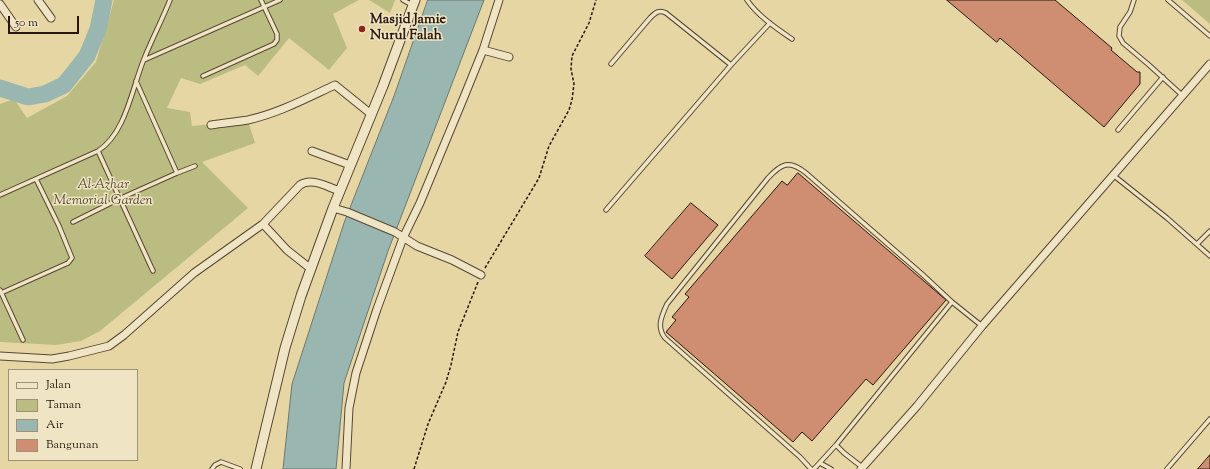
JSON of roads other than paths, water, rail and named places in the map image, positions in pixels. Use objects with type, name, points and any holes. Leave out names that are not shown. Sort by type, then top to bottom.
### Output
[{"type":"street","points":[[38,0],[51,18]]},
{"type":"street","points":[[346,469],[349,408],[356,373],[377,309],[403,238],[420,203],[483,50],[499,0]]},
{"type":"street","points":[[256,469],[285,348],[301,296],[333,208],[370,114],[383,86],[414,3]]},
{"type":"street","points":[[0,4],[16,28]]},
{"type":"street","points":[[483,50],[509,57]]},
{"type":"street","points":[[862,468],[917,406],[982,326],[1210,64]]},
{"type":"street","points":[[211,125],[249,120],[268,114],[335,85],[370,114]]},
{"type":"street","points":[[312,151],[350,165]]},
{"type":"street","points":[[0,356],[52,358],[109,346],[124,335],[194,273],[263,224],[300,185],[305,182],[312,181],[340,191]]},
{"type":"street","points":[[333,208],[347,212],[395,232],[416,246],[452,260],[481,275]]},
{"type":"street","points":[[263,224],[287,250],[311,269]]},
{"type":"lane","points":[[0,195],[98,151],[114,135],[126,112],[144,60],[170,0]]},
{"type":"lane","points":[[203,76],[274,44],[277,40],[277,34],[261,0]]},
{"type":"lane","points":[[144,60],[280,0]]},
{"type":"lane","points":[[403,0],[414,3]]},
{"type":"lane","points":[[747,0],[754,9],[770,23],[792,39]]},
{"type":"lane","points":[[1134,0],[1130,12],[1120,27],[1119,36],[1123,43],[1183,96]]},
{"type":"lane","points":[[1168,0],[1210,36]]},
{"type":"lane","points":[[610,64],[650,18],[658,11],[662,11],[731,65]]},
{"type":"lane","points":[[606,210],[731,65],[770,23]]},
{"type":"lane","points":[[1118,130],[1163,77]]},
{"type":"lane","points":[[136,81],[177,173]]},
{"type":"lane","points":[[98,151],[153,271]]},
{"type":"lane","points":[[952,302],[836,445],[820,463],[812,469],[665,338],[662,334],[660,321],[668,304],[768,178],[777,168],[793,165],[800,168],[952,302],[982,326]]},
{"type":"lane","points":[[73,222],[119,199],[196,166]]},
{"type":"lane","points":[[1113,175],[1210,256]]},
{"type":"lane","points":[[22,340],[1,291],[68,262],[72,258],[59,226],[36,179]]},
{"type":"lane","points":[[1197,244],[1210,231]]},
{"type":"lane","points":[[1167,469],[1210,419]]},
{"type":"lane","points":[[836,445],[862,468]]},
{"type":"lane","points":[[212,469],[215,465],[221,462],[240,469]]},
{"type":"lane","points":[[820,463],[831,469]]},
{"type":"water","points":[[428,0],[484,0],[388,251],[344,383],[336,469],[283,469],[292,384],[344,223],[394,96]]},
{"type":"waterway","points":[[0,88],[28,97],[45,94],[64,85],[87,56],[98,29],[104,0]]},
{"type":"place","name":"Masjid Jamie Nurul Falah","points":[[362,29]]},
{"type":"park label","name":"Al-Azhar Memorial Garden","points":[[103,194]]}]
